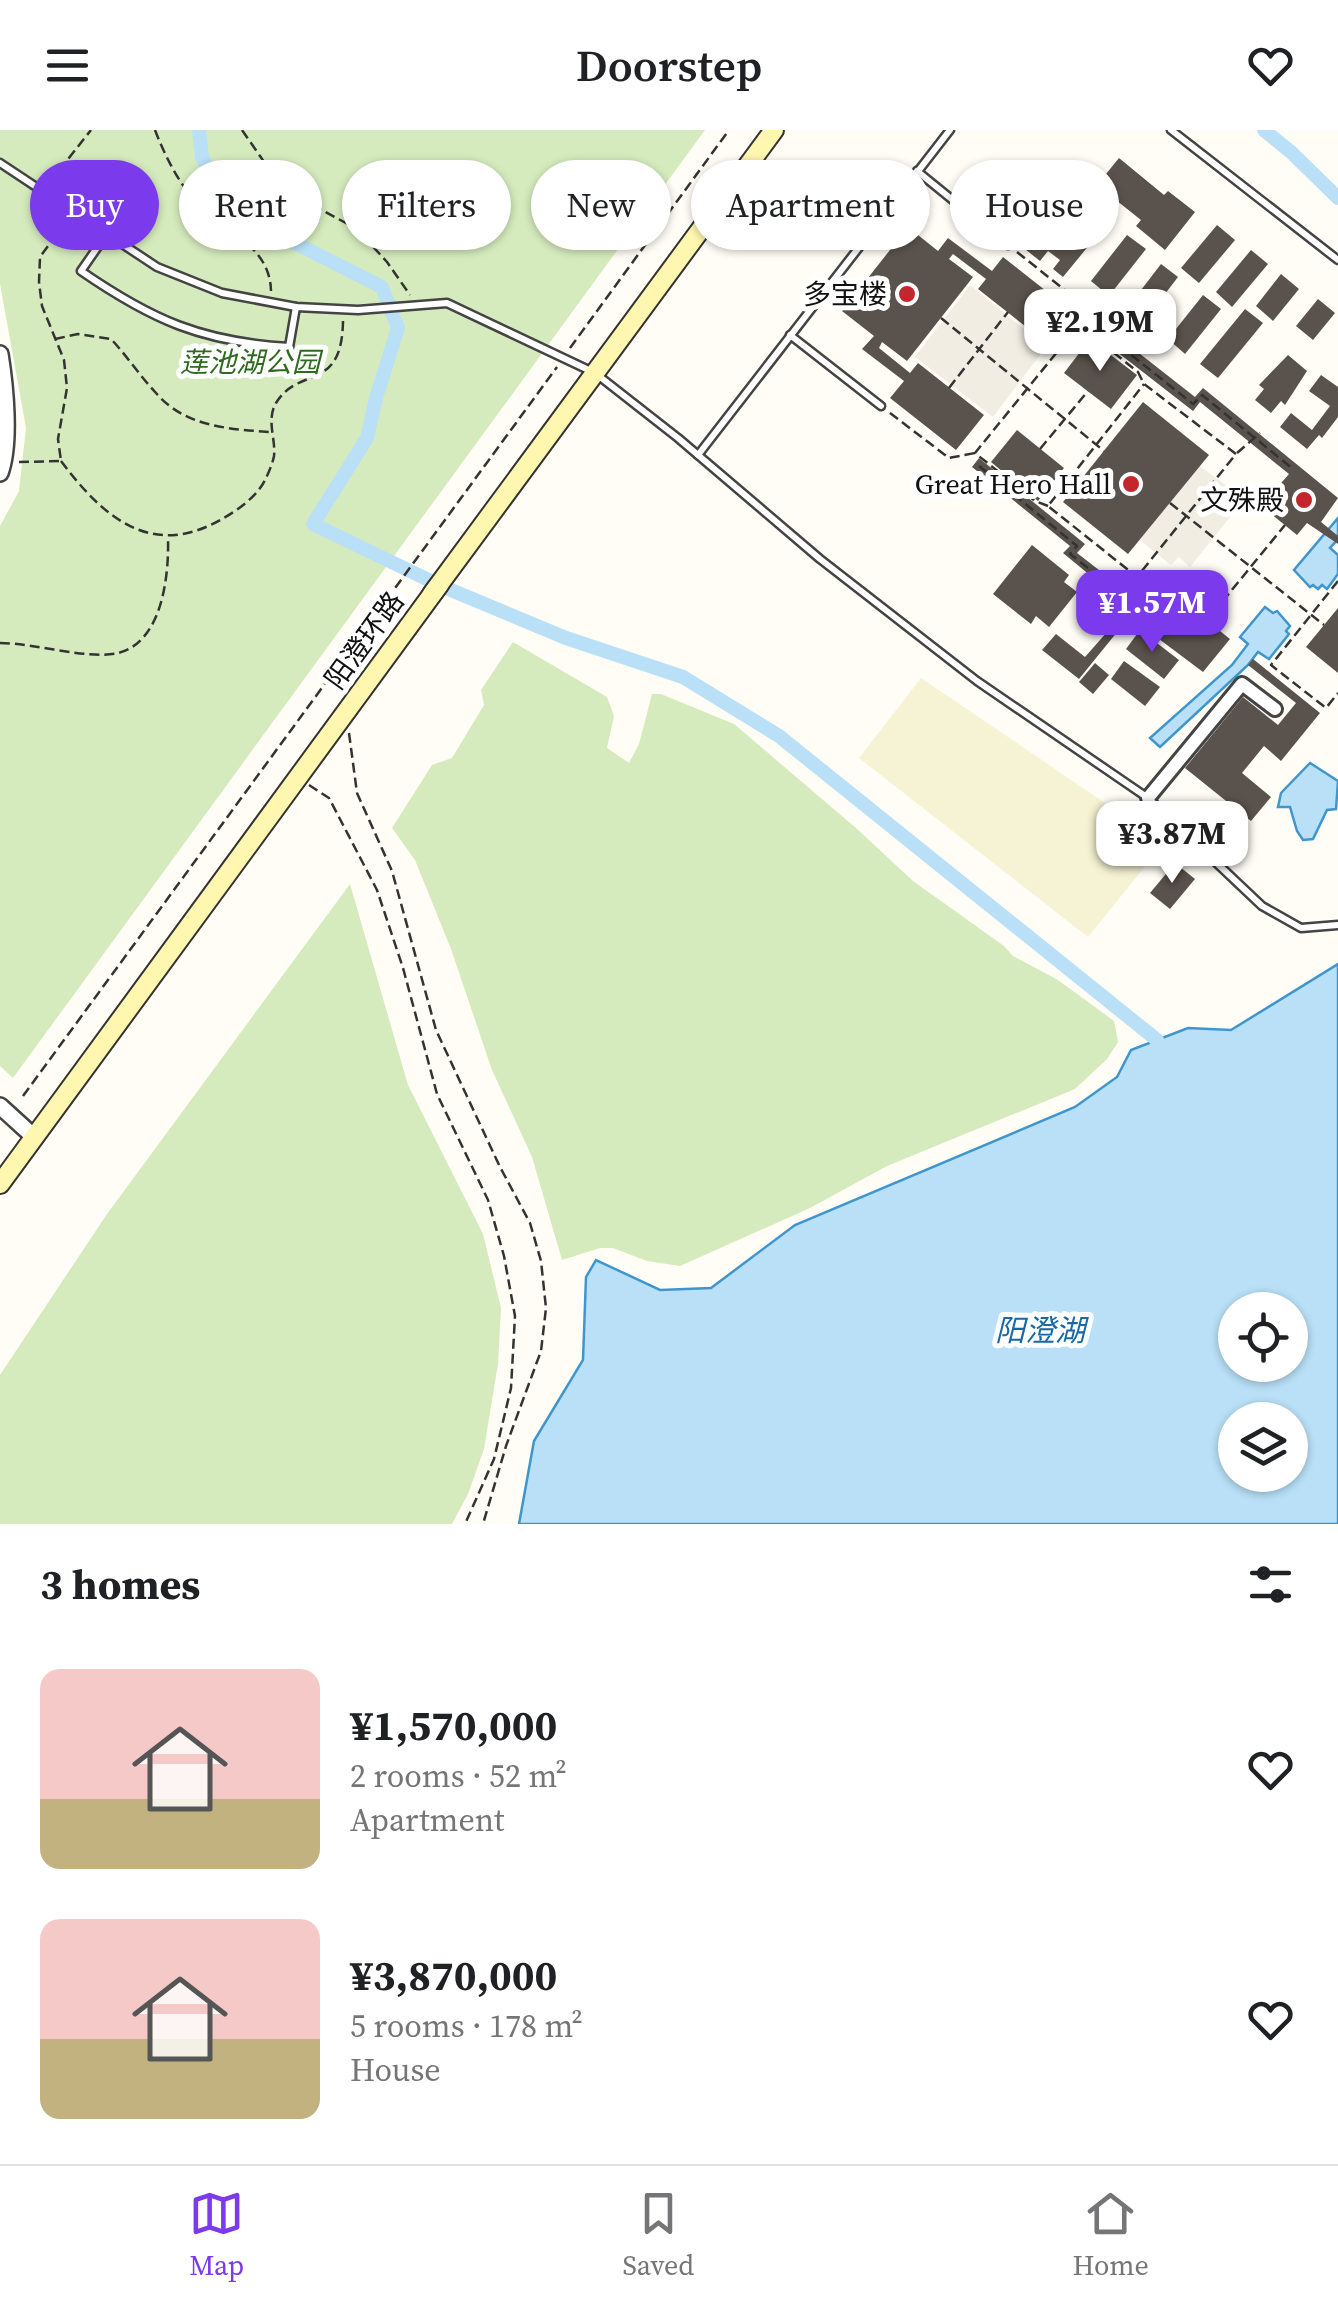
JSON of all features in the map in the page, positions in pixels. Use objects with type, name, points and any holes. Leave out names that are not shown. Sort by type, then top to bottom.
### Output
[{"type":"main road","name":"阳澄环路","points":[[0,1184],[774,130]]},
{"type":"street","points":[[0,354],[2,467]]},
{"type":"street","points":[[1148,798],[1242,684],[1275,709]]},
{"type":"street","points":[[0,1106],[33,1136]]},
{"type":"lane","points":[[927,160],[950,130]]},
{"type":"lane","points":[[1171,130],[1338,260]]},
{"type":"lane","points":[[0,163],[30,183]]},
{"type":"lane","points":[[930,181],[950,197]]},
{"type":"lane","points":[[96,250],[81,271],[130,305],[178,327],[242,344],[289,347],[296,307]]},
{"type":"lane","points":[[130,250],[157,267],[222,293],[296,307],[368,310],[446,303],[565,357],[595,374],[820,559],[977,681],[1148,798],[1262,906],[1301,928],[1338,925]]},
{"type":"lane","points":[[698,456],[856,250]]},
{"type":"lane","points":[[790,335],[881,406]]},
{"type":"path","points":[[155,130],[164,154],[198,204],[250,244],[264,263],[271,302]]},
{"type":"path","points":[[242,130],[290,194],[357,229],[400,277],[413,306]]},
{"type":"path","points":[[23,1096],[728,130]]},
{"type":"path","points":[[67,160],[87,131]]},
{"type":"path","points":[[45,250],[40,257],[42,306],[64,360],[67,388],[58,439],[60,462],[86,495],[109,515],[133,528],[168,537],[206,528],[239,509],[264,483],[274,456],[273,407],[286,390],[331,368],[343,343],[344,310]]},
{"type":"path","points":[[881,406],[949,458],[975,454],[1078,325],[1076,299],[1015,250]]},
{"type":"path","points":[[950,388],[1008,312]]},
{"type":"path","points":[[941,318],[1104,451]]},
{"type":"path","points":[[1078,325],[1138,372],[1144,384],[1236,454]]},
{"type":"path","points":[[1096,328],[1193,404],[1202,395],[1294,468]]},
{"type":"path","points":[[54,340],[78,334],[111,339],[158,397],[178,411],[204,424],[271,432]]},
{"type":"path","points":[[1048,506],[1144,384]]},
{"type":"path","points":[[1040,449],[1088,391]]},
{"type":"path","points":[[1116,590],[1137,577],[1236,454],[1260,433]]},
{"type":"path","points":[[975,454],[1137,577]]},
{"type":"path","points":[[2,467],[60,462]]},
{"type":"path","points":[[979,466],[1077,546],[1070,554],[1166,630]]},
{"type":"path","points":[[1170,503],[1324,625]]},
{"type":"path","points":[[1213,613],[1285,525]]},
{"type":"path","points":[[0,643],[99,654],[122,652],[140,639],[158,612],[168,583],[168,537]]},
{"type":"path","points":[[1338,581],[1271,666],[1326,708],[1338,693]]},
{"type":"path","points":[[350,727],[357,793],[392,871],[436,1030],[530,1222],[541,1261],[546,1308],[541,1351],[483,1524]]},
{"type":"path","points":[[298,776],[328,798],[377,890],[437,1094],[488,1200],[504,1256],[515,1316],[510,1388],[494,1459],[464,1524]]},
{"type":"shaded area","points":[[970,285],[1046,347],[993,417],[915,357]]},
{"type":"shaded area","points":[[1199,466],[1233,490],[1227,497],[1239,506],[1190,567],[1179,557],[1171,565],[1140,540]]},
{"type":"shaded area","points":[[921,678],[1164,843],[1088,937],[859,758]]},
{"type":"green space","name":"莲池湖公园","points":[[0,130],[705,130],[671,177],[671,160],[531,160],[531,250],[617,250],[13,1078],[0,1066],[0,526],[19,491],[26,428],[0,284]]},
{"type":"green space","points":[[513,642],[607,697],[614,716],[607,748],[629,763],[639,744],[652,694],[661,694],[734,724],[913,881],[1013,956],[1058,980],[1114,1021],[1118,1042],[1107,1059],[1075,1089],[887,1166],[810,1208],[680,1266],[647,1261],[613,1248],[562,1260],[532,1157],[492,1070],[451,949],[415,860],[392,828],[432,765],[452,758],[484,705],[481,690]]},
{"type":"green space","points":[[350,884],[408,1085],[483,1234],[501,1308],[498,1364],[484,1449],[452,1524],[0,1524],[0,1375],[107,1214]]},
{"type":"water","points":[[1338,518],[1338,539],[1330,548],[1338,555],[1338,574],[1327,589],[1322,585],[1318,589],[1310,587],[1294,570]]},
{"type":"water","points":[[1265,607],[1273,613],[1277,611],[1290,626],[1286,631],[1289,634],[1269,659],[1258,652],[1160,747],[1150,738],[1232,665],[1248,644],[1240,637]]},
{"type":"water","points":[[1310,763],[1338,781],[1336,809],[1327,810],[1313,839],[1303,840],[1290,807],[1278,807],[1281,793]]},
{"type":"water","name":"阳澄湖","points":[[1338,964],[1338,1524],[519,1524],[534,1441],[583,1360],[586,1277],[596,1260],[660,1290],[711,1288],[795,1225],[1075,1107],[1117,1077],[1131,1050],[1188,1028],[1231,1030]]},
{"type":"building","points":[[1117,160],[1164,195],[1168,191],[1195,212],[1165,250],[1136,226],[1141,220],[1119,202]]},
{"type":"building","points":[[1217,225],[1235,240],[1199,283],[1181,268]]},
{"type":"building","points":[[1127,235],[1146,249],[1109,296],[1091,281]]},
{"type":"building","points":[[948,238],[950,250],[964,250],[992,271],[1003,257],[1069,309],[1044,341],[978,289],[986,279],[953,254],[949,259],[973,277],[907,361],[882,342],[879,348],[910,373],[918,363],[984,415],[956,450],[890,398],[904,381],[862,349],[874,336],[842,311],[890,250],[930,250],[930,245],[938,251]]},
{"type":"building","points":[[1026,250],[1085,250],[1063,277],[1053,269],[1060,260],[1048,251],[1040,261]]},
{"type":"building","points":[[1251,250],[1268,264],[1232,307],[1216,292]]},
{"type":"building","points":[[1161,264],[1178,277],[1145,320],[1128,307]]},
{"type":"building","points":[[1281,274],[1299,289],[1273,321],[1256,306]]},
{"type":"building","points":[[1203,295],[1221,309],[1185,354],[1168,339]]},
{"type":"building","points":[[1318,299],[1335,313],[1313,340],[1296,326]]},
{"type":"building","points":[[1245,309],[1263,323],[1218,378],[1200,364]]},
{"type":"building","points":[[1093,317],[1195,397],[1203,388],[1338,498],[1321,522],[1338,536],[1338,544],[1307,523],[1297,535],[1270,513],[1276,505],[1268,498],[1289,474],[1200,402],[1193,411],[1085,327]]},
{"type":"building","points":[[1090,339],[1137,375],[1111,409],[1064,373]]},
{"type":"building","points":[[1288,355],[1307,371],[1285,405],[1281,401],[1271,413],[1255,400],[1264,389],[1259,385]]},
{"type":"building","points":[[1321,375],[1338,387],[1338,417],[1322,438],[1319,435],[1307,449],[1280,427],[1291,413],[1312,430],[1330,406],[1309,391]]},
{"type":"building","name":"Great Hero Hall","points":[[1143,402],[1209,455],[1128,554],[1063,502]]},
{"type":"building","points":[[1017,430],[1064,468],[1038,501],[991,462]]},
{"type":"building","points":[[979,458],[1085,544],[1077,553],[1170,625],[1189,601],[1199,608],[1202,604],[1226,623],[1220,631],[1230,639],[1203,672],[1159,639],[1164,633],[1135,610],[1079,679],[1042,650],[1056,634],[1085,657],[1115,623],[1085,596],[1097,581],[1063,553],[1070,546],[972,467]]},
{"type":"building","points":[[1032,545],[1069,575],[1064,582],[1077,592],[1049,627],[1036,616],[1031,624],[993,594]]},
{"type":"building","points":[[1338,608],[1338,673],[1306,647]]},
{"type":"building","points":[[1140,630],[1179,660],[1164,679],[1126,649]]},
{"type":"building","points":[[1253,659],[1320,713],[1281,761],[1264,746],[1242,773],[1271,797],[1251,821],[1185,768],[1243,697],[1278,725],[1296,703],[1248,665]]},
{"type":"building","points":[[1124,661],[1160,687],[1145,706],[1111,679]]},
{"type":"building","points":[[1095,663],[1109,675],[1093,694],[1079,682]]},
{"type":"building","points":[[1175,863],[1195,879],[1170,909],[1150,893]]},
{"type":"waterway","points":[[199,130],[202,157],[214,181],[239,198],[277,234],[382,287],[398,328],[367,438],[313,524],[439,585],[566,638],[683,677],[779,736],[1157,1040]]},
{"type":"waterway","points":[[1264,130],[1338,198]]},
{"type":"place","name":"多宝楼","points":[[907,294]]},
{"type":"place","name":"Great Hero Hall","points":[[1131,484]]},
{"type":"place","name":"文殊殿","points":[[1304,500]]}]
